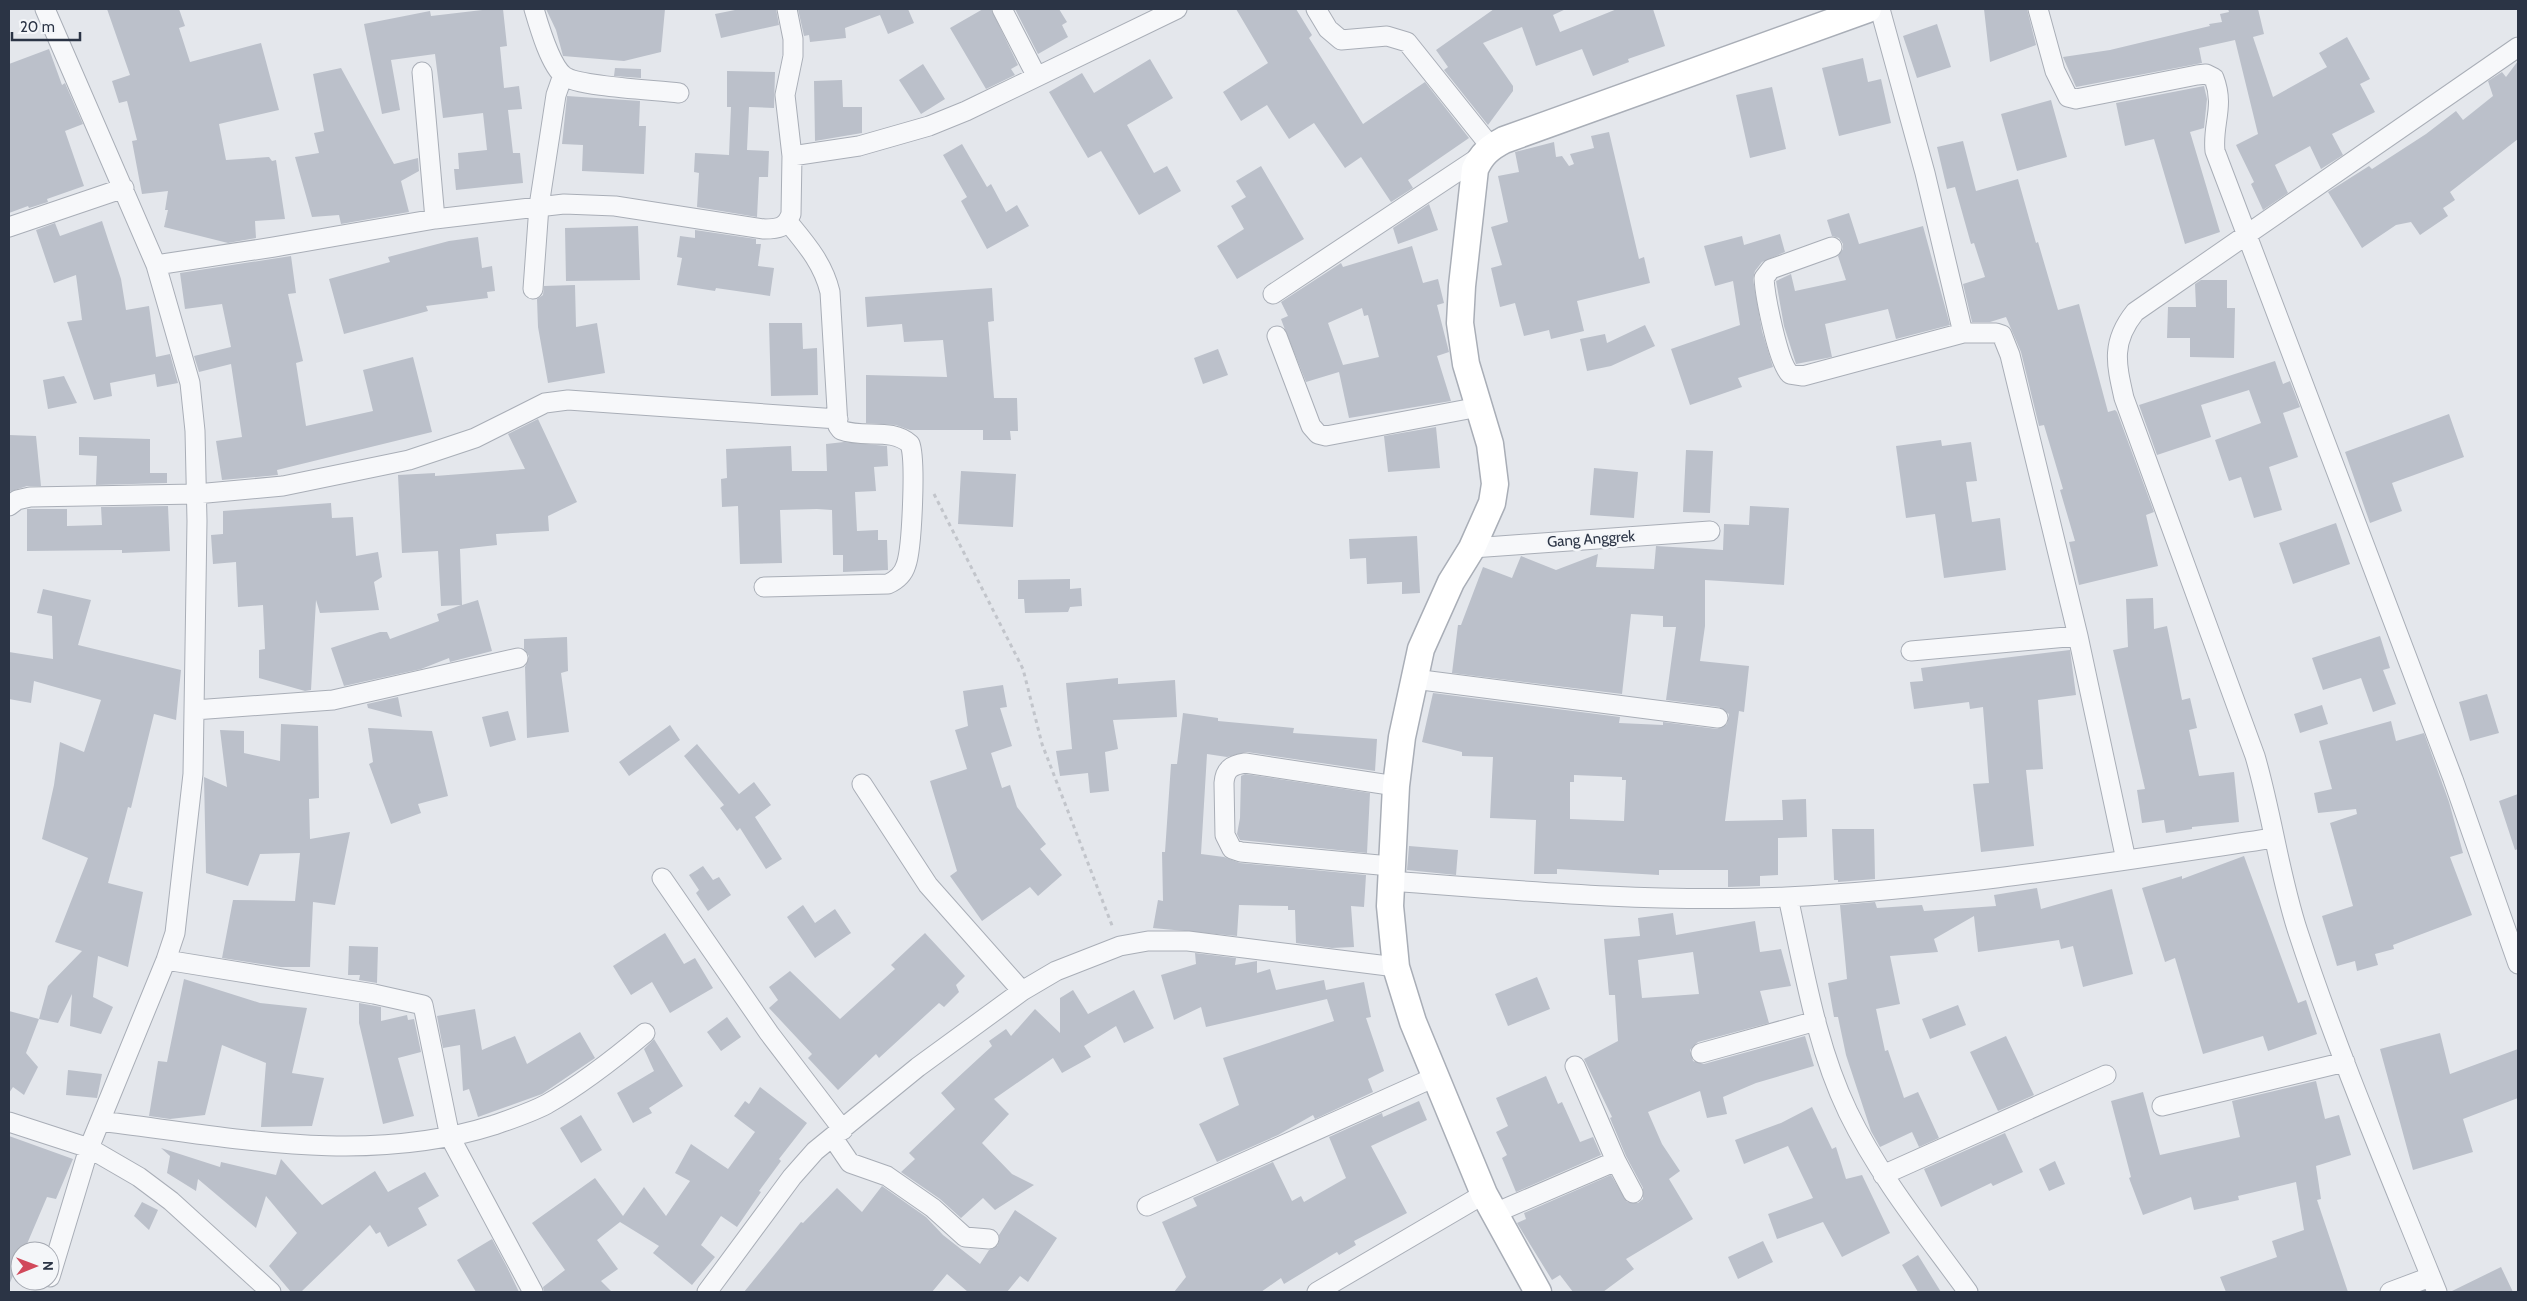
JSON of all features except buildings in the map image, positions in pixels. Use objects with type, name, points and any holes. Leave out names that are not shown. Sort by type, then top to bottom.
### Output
[{"type":"street","points":[[45,9],[156,265],[190,383],[195,431],[196,494],[193,774],[175,932],[166,960],[88,1148],[60,1243]]},
{"type":"street","points":[[534,9],[553,60],[563,75],[579,81],[679,93]]},
{"type":"street","points":[[156,265],[435,219],[564,204],[615,206],[764,229],[783,227],[788,222],[791,214],[792,156],[785,95],[793,56],[793,39],[787,9]]},
{"type":"street","points":[[1002,9],[1036,75]]},
{"type":"street","points":[[792,156],[859,146],[929,126],[966,111],[1036,75],[1177,9]]},
{"type":"street","points":[[1316,9],[1328,29],[1341,40],[1388,36],[1407,42],[1486,151]]},
{"type":"street","points":[[1273,294],[1486,151],[1868,9]]},
{"type":"street","points":[[1880,9],[1925,173],[1963,333]]},
{"type":"street","points":[[2038,9],[2055,71],[2068,97],[2076,99],[2197,74],[2206,74],[2214,78],[2219,93],[2219,119],[2214,142],[2215,151],[2453,779],[2518,964]]},
{"type":"street","points":[[2390,1292],[2434,1284],[2345,1062],[2298,932],[2274,838],[2268,800],[2255,756],[2124,398],[2117,348],[2123,327],[2135,312],[2518,47]]},
{"type":"street","points":[[422,72],[435,219]]},
{"type":"street","points":[[532,288],[539,206],[556,95],[563,75]]},
{"type":"street","points":[[1486,151],[1475,169],[1471,190],[1460,323],[1466,364],[1490,444],[1495,484],[1492,503],[1472,548],[1451,582],[1421,649],[1402,737],[1396,786],[1390,873],[1390,906],[1396,967],[1412,1022],[1490,1204],[1538,1292]]},
{"type":"street","points":[[9,227],[124,188]]},
{"type":"street","points":[[764,587],[888,584],[895,581],[902,574],[907,564],[913,459],[910,444],[897,435],[844,432],[838,426],[832,309],[826,276],[815,256],[788,222]]},
{"type":"street","points":[[1832,248],[1771,269],[1764,278],[1776,340],[1784,367],[1790,374],[1804,376],[1963,333],[1996,333],[2002,335],[2006,342],[2078,636],[2126,860]]},
{"type":"street","points":[[1277,336],[1311,426],[1318,434],[1326,436],[1479,407]]},
{"type":"street","points":[[9,506],[30,497],[196,494],[282,486],[409,460],[475,438],[545,404],[568,400],[838,419]]},
{"type":"street","name":"Gang Anggrek","points":[[1472,548],[1710,531]]},
{"type":"street","points":[[1911,651],[2078,636]]},
{"type":"street","points":[[194,710],[333,700],[518,658]]},
{"type":"street","points":[[1414,679],[1718,718]]},
{"type":"street","points":[[1396,786],[1245,763],[1236,764],[1225,775],[1225,835],[1232,849],[1241,852],[1390,873],[1624,897],[1788,897],[1976,881],[2274,838]]},
{"type":"street","points":[[862,784],[928,885],[1022,991]]},
{"type":"street","points":[[662,878],[838,1134],[850,1163],[887,1176],[933,1208],[965,1237],[990,1239]]},
{"type":"street","points":[[1788,897],[1816,1021],[1848,1112],[1883,1176],[1968,1292]]},
{"type":"street","points":[[707,1292],[792,1177],[815,1151],[918,1067],[1022,991],[1056,971],[1120,946],[1148,941],[1188,942],[1396,967]]},
{"type":"street","points":[[166,960],[365,992],[423,1005],[450,1137],[533,1292]]},
{"type":"street","points":[[1700,1053],[1816,1021]]},
{"type":"street","points":[[100,1121],[296,1146],[383,1145],[450,1137],[512,1119],[545,1105],[609,1063],[645,1034]]},
{"type":"street","points":[[2162,1106],[2345,1062]]},
{"type":"street","points":[[1575,1066],[1616,1161],[1633,1193]]},
{"type":"street","points":[[1883,1176],[2106,1075]]},
{"type":"street","points":[[1147,1206],[1435,1078]]},
{"type":"street","points":[[9,1122],[88,1148],[139,1177],[171,1201],[271,1292]]},
{"type":"street","points":[[1317,1292],[1490,1204],[1616,1161]]},
{"type":"path","points":[[930,486],[1023,669],[1042,744],[1120,946]]}]
